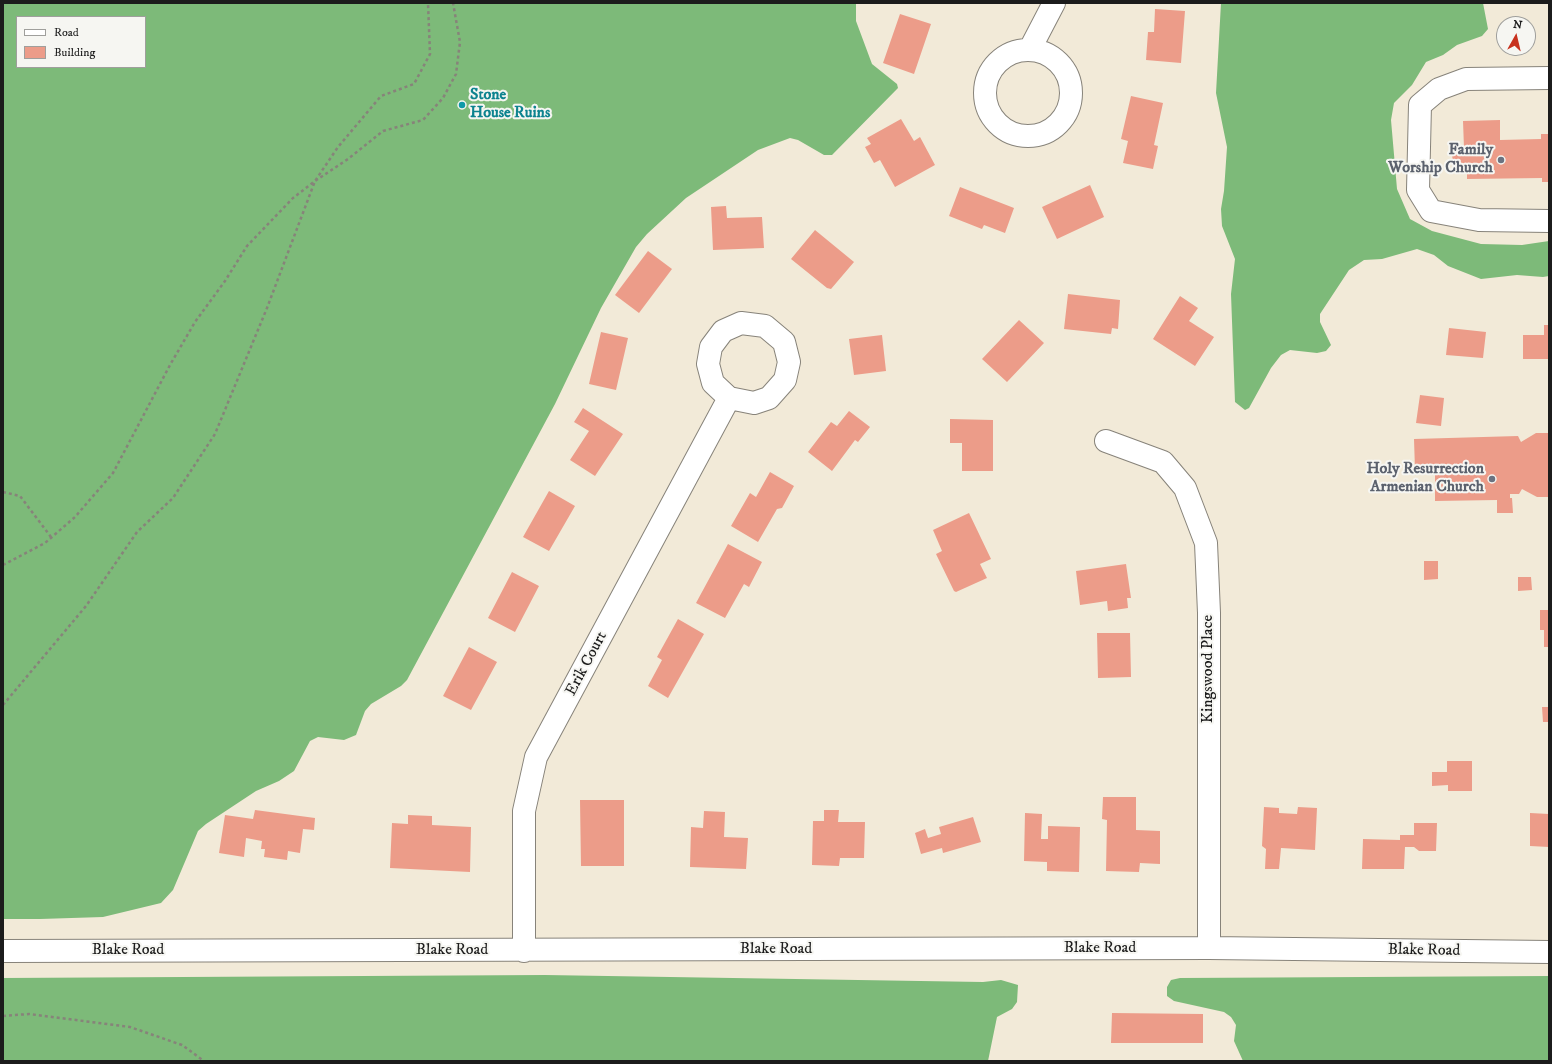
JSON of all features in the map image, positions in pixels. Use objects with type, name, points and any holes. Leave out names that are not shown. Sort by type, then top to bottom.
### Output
[{"type":"street","points":[[1030,49],[1054,3]]},
{"type":"street","points":[[1549,78],[1466,79],[1439,89],[1420,105],[1418,190],[1431,211],[1479,220],[1549,221]]},
{"type":"street","name":"Erik Court","points":[[524,951],[524,811],[536,757],[729,398]]},
{"type":"street","name":"Kingswood Place","points":[[1106,441],[1163,462],[1185,488],[1206,543],[1210,613],[1210,948]]},
{"type":"street","name":"Blake Road","points":[[3,950],[524,951],[1210,948],[1549,952]]},
{"type":"path","points":[[3,704],[86,606],[137,532],[173,498],[215,434],[267,308],[315,181],[338,147],[382,96],[414,84],[430,54],[428,3]]},
{"type":"path","points":[[3,565],[45,543],[75,517],[113,473],[195,322],[225,281],[246,246],[293,198],[315,181],[348,159],[383,130],[423,120],[443,98],[456,74],[460,42],[453,3]]},
{"type":"path","points":[[3,492],[20,496],[51,537]]},
{"type":"path","points":[[3,1016],[29,1014],[130,1026],[182,1045],[204,1061]]},
{"type":"green space","points":[[3,3],[856,3],[856,21],[872,64],[897,84],[898,88],[832,155],[824,155],[798,140],[790,138],[758,150],[686,198],[647,234],[636,247],[601,308],[555,404],[407,680],[401,686],[371,704],[365,711],[356,735],[344,740],[318,737],[310,741],[294,771],[279,781],[256,791],[206,824],[198,831],[173,890],[161,903],[103,917],[3,919]]},
{"type":"green space","points":[[1221,3],[1483,3],[1488,29],[1482,36],[1457,45],[1443,55],[1426,62],[1412,85],[1394,103],[1391,120],[1397,189],[1410,219],[1432,231],[1481,244],[1522,245],[1549,241],[1549,276],[1517,275],[1481,279],[1448,266],[1434,255],[1417,249],[1382,259],[1364,260],[1349,270],[1320,314],[1320,322],[1331,345],[1326,351],[1317,353],[1290,350],[1281,355],[1271,368],[1249,408],[1245,410],[1235,402],[1231,294],[1235,259],[1222,226],[1221,209],[1224,191],[1227,147],[1216,93]]},
{"type":"green space","points":[[545,975],[983,982],[1001,980],[1018,985],[1017,1002],[1012,1009],[997,1017],[988,1061],[3,1061],[3,978]]},
{"type":"green space","points":[[1549,976],[1549,1061],[1243,1061],[1234,1041],[1236,1025],[1231,1017],[1224,1012],[1174,1001],[1167,996],[1167,987],[1171,980],[1180,978]]},
{"type":"building","points":[[1155,9],[1185,11],[1181,63],[1146,60],[1148,32],[1154,32]]},
{"type":"building","points":[[900,14],[931,24],[914,74],[883,63]]},
{"type":"building","points":[[1131,96],[1163,103],[1154,145],[1158,146],[1153,169],[1123,163],[1128,141],[1121,139]]},
{"type":"building","points":[[901,119],[914,141],[920,137],[935,165],[895,187],[880,160],[874,163],[865,147],[871,144],[867,138]]},
{"type":"building","name":"Family Worship Church","points":[[1500,120],[1500,140],[1541,139],[1541,134],[1549,134],[1549,182],[1542,182],[1542,178],[1467,179],[1467,172],[1453,172],[1452,149],[1464,148],[1463,121]]},
{"type":"building","points":[[1090,185],[1104,217],[1057,239],[1042,207]]},
{"type":"building","points":[[960,187],[1014,208],[1005,233],[984,225],[982,229],[949,216]]},
{"type":"building","points":[[726,206],[727,218],[762,217],[764,248],[713,250],[711,207]]},
{"type":"building","points":[[815,230],[854,262],[831,289],[827,288],[791,259]]},
{"type":"building","points":[[648,251],[672,269],[639,313],[615,295]]},
{"type":"building","points":[[1068,294],[1120,300],[1118,329],[1112,328],[1111,334],[1064,329]]},
{"type":"building","points":[[1180,296],[1198,308],[1189,321],[1214,337],[1195,366],[1153,339]]},
{"type":"building","points":[[1019,320],[1044,343],[1007,382],[982,359]]},
{"type":"building","points":[[1544,325],[1549,325],[1549,359],[1523,359],[1523,335],[1544,335]]},
{"type":"building","points":[[1449,328],[1486,332],[1483,358],[1446,355]]},
{"type":"building","points":[[601,332],[628,338],[616,390],[589,384]]},
{"type":"building","points":[[882,335],[886,371],[854,375],[849,339]]},
{"type":"building","points":[[1420,395],[1444,398],[1441,426],[1416,423]]},
{"type":"building","points":[[583,408],[623,434],[595,476],[570,460],[589,431],[574,422]]},
{"type":"building","points":[[849,411],[870,427],[858,442],[855,440],[832,471],[808,452],[831,422],[837,426]]},
{"type":"building","points":[[950,419],[993,420],[993,471],[962,471],[962,443],[950,443]]},
{"type":"building","name":"Holy Resurrection Armenian Church","points":[[1536,433],[1549,433],[1549,497],[1537,497],[1522,489],[1519,494],[1510,494],[1510,498],[1512,498],[1513,513],[1497,513],[1497,500],[1435,501],[1435,469],[1415,470],[1414,439],[1518,436],[1521,442]]},
{"type":"building","points":[[770,472],[794,486],[782,508],[777,509],[758,542],[731,526],[750,493],[756,497]]},
{"type":"building","points":[[549,491],[575,506],[549,551],[523,537]]},
{"type":"building","points":[[969,513],[991,559],[980,564],[987,578],[956,592],[954,591],[936,554],[942,551],[933,530]]},
{"type":"building","points":[[728,544],[762,562],[749,587],[744,584],[725,618],[696,603]]},
{"type":"building","points":[[1424,561],[1438,561],[1438,579],[1424,580]]},
{"type":"building","points":[[1126,564],[1131,598],[1127,598],[1128,608],[1108,611],[1107,601],[1080,605],[1076,571]]},
{"type":"building","points":[[512,572],[539,586],[515,632],[488,618]]},
{"type":"building","points":[[1518,577],[1531,577],[1532,590],[1518,591]]},
{"type":"building","points":[[1540,610],[1549,610],[1549,647],[1544,647],[1544,630],[1540,630]]},
{"type":"building","points":[[678,619],[704,634],[668,698],[648,686],[662,660],[657,657]]},
{"type":"building","points":[[1097,633],[1130,633],[1131,677],[1098,678]]},
{"type":"building","points":[[469,647],[497,662],[471,710],[443,696]]},
{"type":"building","points":[[1542,707],[1549,707],[1549,722],[1543,722]]},
{"type":"building","points":[[1447,761],[1472,761],[1472,791],[1448,791],[1448,785],[1432,786],[1432,772],[1447,772]]},
{"type":"building","points":[[1103,797],[1136,797],[1136,830],[1160,831],[1160,864],[1140,863],[1139,872],[1106,871],[1107,820],[1102,819]]},
{"type":"building","points":[[580,800],[624,800],[624,866],[581,866]]},
{"type":"building","points":[[1264,807],[1279,808],[1279,813],[1297,814],[1298,807],[1317,808],[1315,850],[1281,848],[1279,869],[1265,869],[1266,849],[1262,846]]},
{"type":"building","points":[[255,810],[315,818],[314,830],[303,829],[300,853],[288,851],[287,860],[264,857],[265,849],[261,849],[262,841],[246,838],[244,857],[219,853],[225,815],[253,819]]},
{"type":"building","points":[[824,810],[839,810],[838,822],[865,822],[864,858],[840,858],[839,866],[812,865],[813,821],[824,821]]},
{"type":"building","points":[[704,811],[725,812],[724,837],[748,838],[746,869],[690,867],[691,827],[703,828]]},
{"type":"building","points":[[1025,813],[1042,814],[1041,839],[1048,839],[1048,826],[1080,827],[1079,872],[1047,871],[1047,862],[1024,861]]},
{"type":"building","points":[[1530,813],[1549,814],[1549,847],[1530,846]]},
{"type":"building","points":[[408,815],[432,816],[432,825],[471,827],[470,872],[390,868],[392,823],[408,824]]},
{"type":"building","points":[[973,817],[981,842],[943,853],[942,848],[921,854],[915,833],[925,829],[928,838],[941,834],[939,827]]},
{"type":"building","points":[[1414,823],[1437,823],[1436,851],[1419,851],[1414,847],[1405,847],[1404,869],[1362,869],[1363,839],[1400,840],[1400,835],[1414,835]]},
{"type":"building","points":[[1112,1013],[1203,1014],[1203,1043],[1111,1043]]},
{"type":"place","name":"Stone House Ruins","points":[[462,105]]},
{"type":"place","name":"Family Worship Church","points":[[1501,160]]},
{"type":"place","name":"Holy Resurrection Armenian Church","points":[[1492,479]]}]
